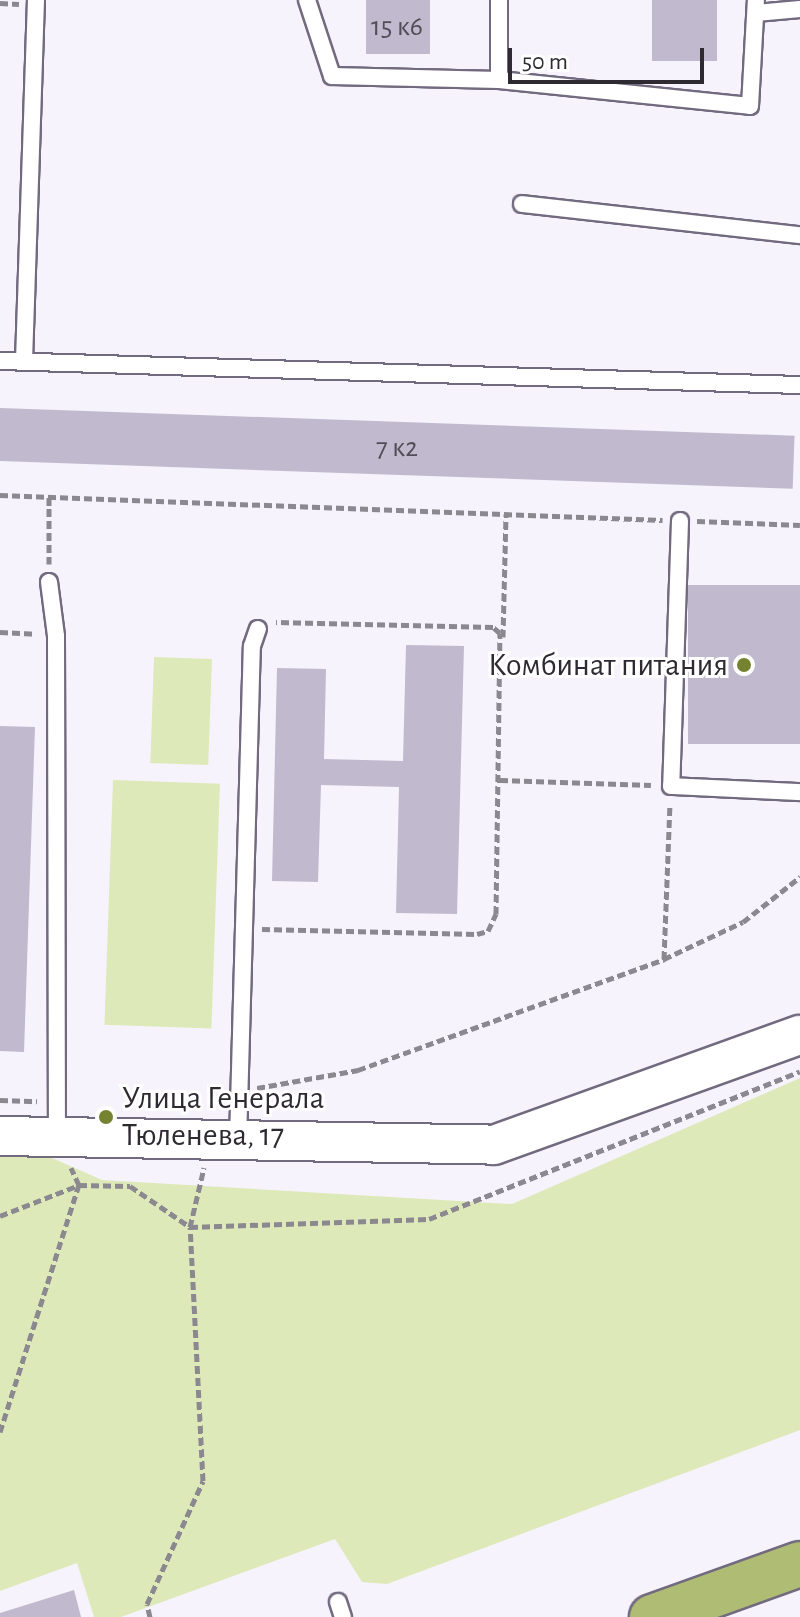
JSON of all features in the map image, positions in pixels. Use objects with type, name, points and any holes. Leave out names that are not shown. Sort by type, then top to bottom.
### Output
[{"type":"highway","points":[[652,1617],[800,1564]]},
{"type":"street","points":[[0,1136],[224,1144],[494,1145],[800,1035]]},
{"type":"lane","points":[[24,361],[36,0]]},
{"type":"lane","points":[[307,0],[332,76],[499,80],[750,106],[756,6],[800,9]]},
{"type":"lane","points":[[499,0],[499,80]]},
{"type":"lane","points":[[522,204],[800,235]]},
{"type":"lane","points":[[0,361],[800,385]]},
{"type":"lane","points":[[680,521],[671,786],[800,792]]},
{"type":"lane","points":[[49,582],[56,636],[57,1137]]},
{"type":"lane","points":[[224,1144],[239,1092],[252,646],[258,629]]},
{"type":"path","points":[[0,495],[800,525]]},
{"type":"path","points":[[49,497],[49,582]]},
{"type":"path","points":[[245,928],[488,931],[496,914],[506,514]]},
{"type":"path","points":[[258,629],[270,622],[493,627],[503,643]]},
{"type":"path","points":[[0,632],[56,636]]},
{"type":"path","points":[[500,780],[671,786],[664,959]]},
{"type":"path","points":[[239,1092],[358,1070],[664,959],[743,922],[800,877]]},
{"type":"path","points":[[0,1216],[79,1185],[130,1186],[190,1227],[429,1219],[800,1071]]},
{"type":"path","points":[[0,1432],[79,1185],[57,1137]]},
{"type":"path","points":[[150,1617],[147,1604],[203,1481],[190,1227],[224,1144]]},
{"type":"green space","points":[[154,657],[212,659],[208,765],[150,763]]},
{"type":"green space","points":[[113,780],[220,784],[211,1029],[104,1025]]},
{"type":"green space","points":[[800,1078],[800,1430],[387,1584],[362,1582],[335,1539],[121,1617],[94,1617],[77,1563],[0,1591],[0,1156],[52,1158],[102,1180],[512,1204]]},
{"type":"building","points":[[366,0],[430,0],[430,54],[366,54]]},
{"type":"building","points":[[652,0],[717,0],[717,61],[652,61]]},
{"type":"building","points":[[0,408],[795,436],[793,489],[0,461]]},
{"type":"building","name":"Комбинат питания","points":[[688,585],[800,585],[800,744],[688,744]]},
{"type":"building","points":[[406,645],[464,646],[457,914],[396,913],[399,787],[321,785],[318,882],[272,881],[277,668],[326,669],[324,759],[403,761]]},
{"type":"building","points":[[0,726],[35,727],[24,1052],[0,1051]]},
{"type":"building","points":[[74,1590],[81,1617],[0,1617],[0,1613]]},
{"type":"place","name":"Комбинат питания","points":[[744,665]]},
{"type":"place","name":"Улица Генерала Тюленева, 17","points":[[106,1117]]}]
